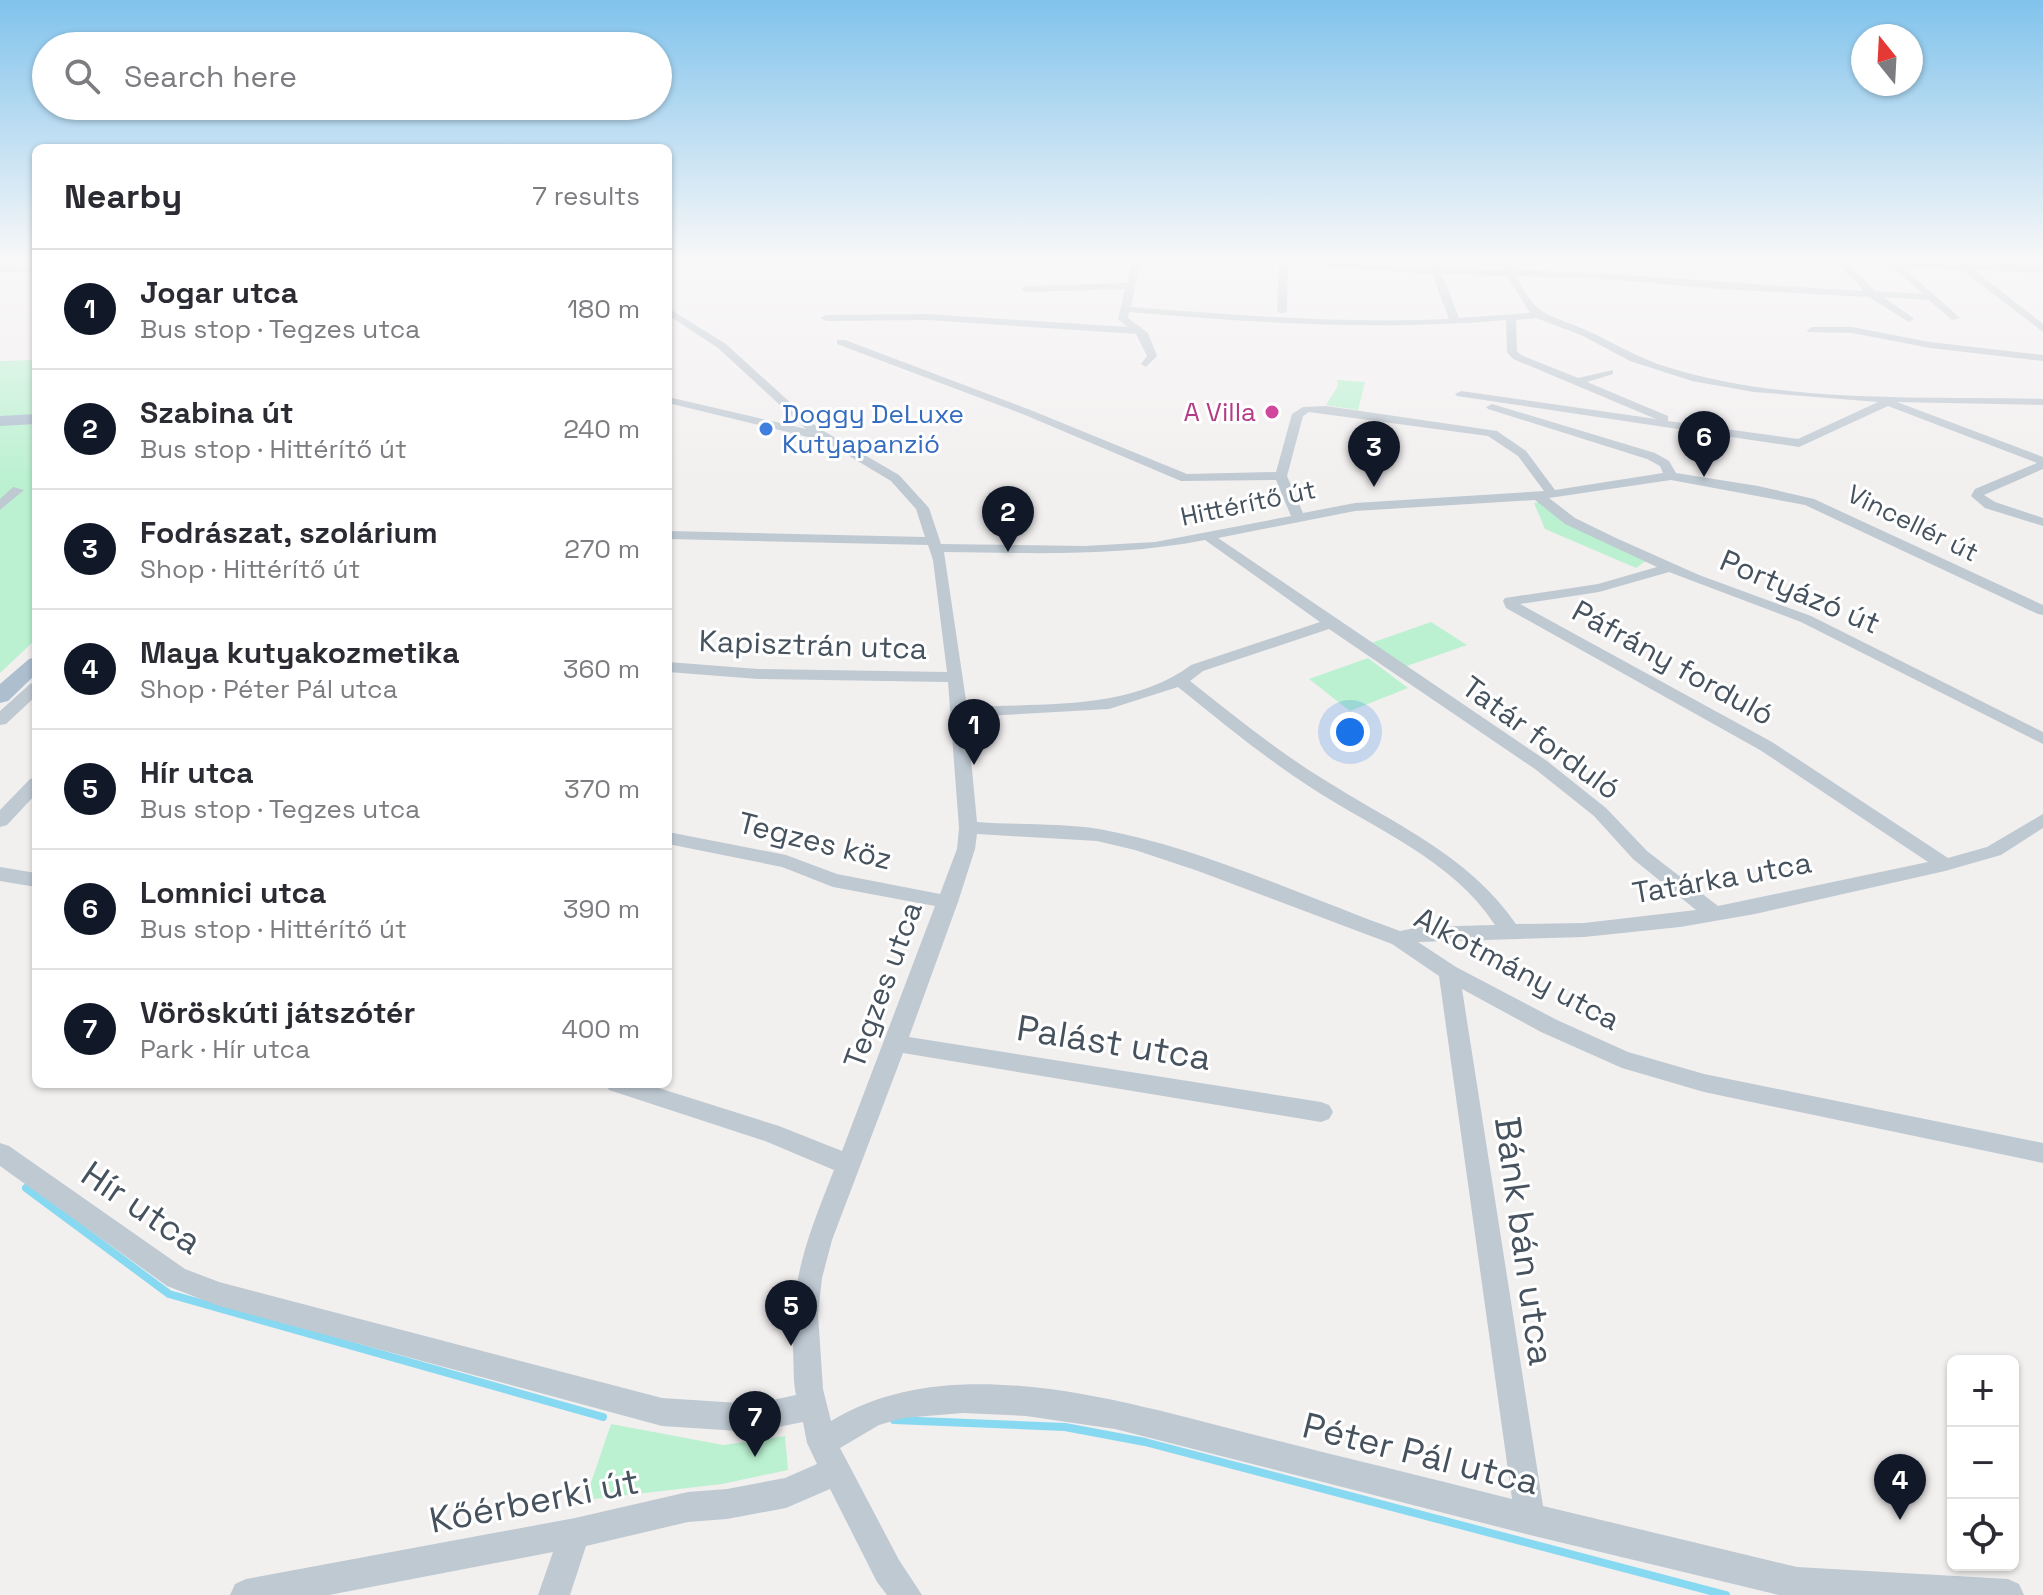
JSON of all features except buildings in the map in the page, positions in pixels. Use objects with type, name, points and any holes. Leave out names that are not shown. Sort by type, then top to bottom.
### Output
[{"type":"main road","points":[[0,421],[32,419]]},
{"type":"main road","points":[[0,696],[32,667]]},
{"type":"street","points":[[701,332],[722,346],[808,424],[841,444]]},
{"type":"street","points":[[1140,332],[1151,349],[1152,356],[1146,364]]},
{"type":"street","points":[[1512,332],[1514,355],[1669,420],[1672,424]]},
{"type":"street","points":[[1583,332],[1635,359],[1682,374],[1795,393],[1881,401],[2043,402]]},
{"type":"street","points":[[1865,332],[1930,345],[2043,358]]},
{"type":"street","points":[[841,342],[1029,413],[1185,478],[1281,476],[1298,517]]},
{"type":"street","points":[[1577,382],[1609,372]]},
{"type":"street","points":[[1671,476],[1665,464],[1651,456],[1464,399],[1461,394],[1799,443],[1881,401],[2043,463]]},
{"type":"street","points":[[672,401],[777,423],[841,444]]},
{"type":"street","name":"Portyázó út","points":[[1281,476],[1298,414],[1307,409],[1326,409],[1497,434],[1514,444],[1545,495],[1570,521],[1669,568],[1806,619],[2043,739]]},
{"type":"street","name":"Tegzes utca","points":[[841,444],[905,487],[922,508],[936,545],[960,712],[968,828],[965,855],[819,1240],[809,1278],[805,1333],[812,1406],[822,1443],[888,1571],[906,1595]]},
{"type":"street","points":[[2043,463],[1977,496],[1990,505],[2043,522]]},
{"type":"street","name":"Hittérítő út","points":[[672,535],[1126,549],[1210,538],[1355,507],[1545,495],[1671,476],[1758,490]]},
{"type":"street","points":[[0,490],[18,490],[0,506]]},
{"type":"street","name":"Vincellér út","points":[[1758,490],[1824,508],[2043,611]]},
{"type":"street","name":"Tatár forduló","points":[[1210,538],[1577,793],[1640,855],[1714,914]]},
{"type":"street","name":"Páfrány forduló","points":[[1669,568],[1599,588],[1510,601],[1511,605],[1766,746],[1945,865]]},
{"type":"street","points":[[960,712],[1109,704],[1138,698],[1180,681],[1197,668],[1331,623]]},
{"type":"street","name":"Kapisztrán utca","points":[[672,667],[758,674],[956,677]]},
{"type":"street","points":[[1180,681],[1261,747],[1448,864],[1480,890],[1500,912],[1511,933]]},
{"type":"street","points":[[0,720],[32,691]]},
{"type":"street","points":[[0,821],[32,787]]},
{"type":"street","name":"Tatárka utca","points":[[1399,939],[1420,934],[1584,930],[1714,914],[1945,865],[1994,851],[2043,820]]},
{"type":"street","name":"Alkotmány utca","points":[[968,828],[1114,838],[1205,866],[1399,939],[1449,972],[1549,1026],[1622,1059],[1704,1083],[2043,1153]]},
{"type":"street","name":"Tegzes köz","points":[[672,839],[786,861],[833,880],[948,902]]},
{"type":"street","points":[[0,874],[32,879]]},
{"type":"street","name":"Bánk bán utca","points":[[1449,972],[1530,1520]]},
{"type":"street","name":"Palást utca","points":[[896,1043],[1321,1112]]},
{"type":"street","points":[[631,1088],[771,1133],[849,1165]]},
{"type":"street","name":"Hír utca","points":[[0,1153],[176,1278],[219,1294],[662,1412],[754,1418],[812,1406]]},
{"type":"street","name":"Péter Pál utca","points":[[822,1443],[876,1412],[908,1403],[949,1400],[1056,1406],[1129,1418],[1530,1520],[1797,1583],[2008,1595]]},
{"type":"street","name":"Kőérberki út","points":[[246,1595],[575,1533],[688,1507],[727,1504],[786,1493],[835,1471]]},
{"type":"street","points":[[554,1595],[575,1533]]},
{"type":"green space","points":[[32,360],[32,643],[0,673],[0,361]]},
{"type":"green space","points":[[1337,380],[1365,382],[1358,410],[1326,405],[1338,386]]},
{"type":"green space","points":[[1541,502],[1647,560],[1636,568],[1545,529],[1534,503]]},
{"type":"green space","points":[[1431,622],[1467,645],[1404,667],[1371,643]]},
{"type":"green space","points":[[1368,658],[1408,688],[1350,711],[1309,679]]},
{"type":"green space","points":[[611,1424],[723,1445],[785,1436],[788,1470],[722,1484],[585,1500]]},
{"type":"waterway","points":[[26,1188],[169,1294],[603,1417]]},
{"type":"waterway","points":[[894,1420],[1065,1427],[1145,1442],[1726,1595]]},
{"type":"place","name":"A Villa","points":[[1272,412]]},
{"type":"place","name":"Doggy DeLuxe Kutyapanzió","points":[[766,429]]},
{"type":"place","name":"Lomnici utca","points":[[1704,477]]},
{"type":"place","name":"Fodrászat, szolárium","points":[[1374,487]]},
{"type":"place","name":"Szabina út","points":[[1008,552]]},
{"type":"place","name":"Jogar utca","points":[[974,765]]},
{"type":"place","name":"Hír utca","points":[[791,1346]]},
{"type":"place","name":"Vöröskúti játszótér","points":[[755,1457]]},
{"type":"place","name":"Maya kutyakozmetika","points":[[1900,1520]]}]
